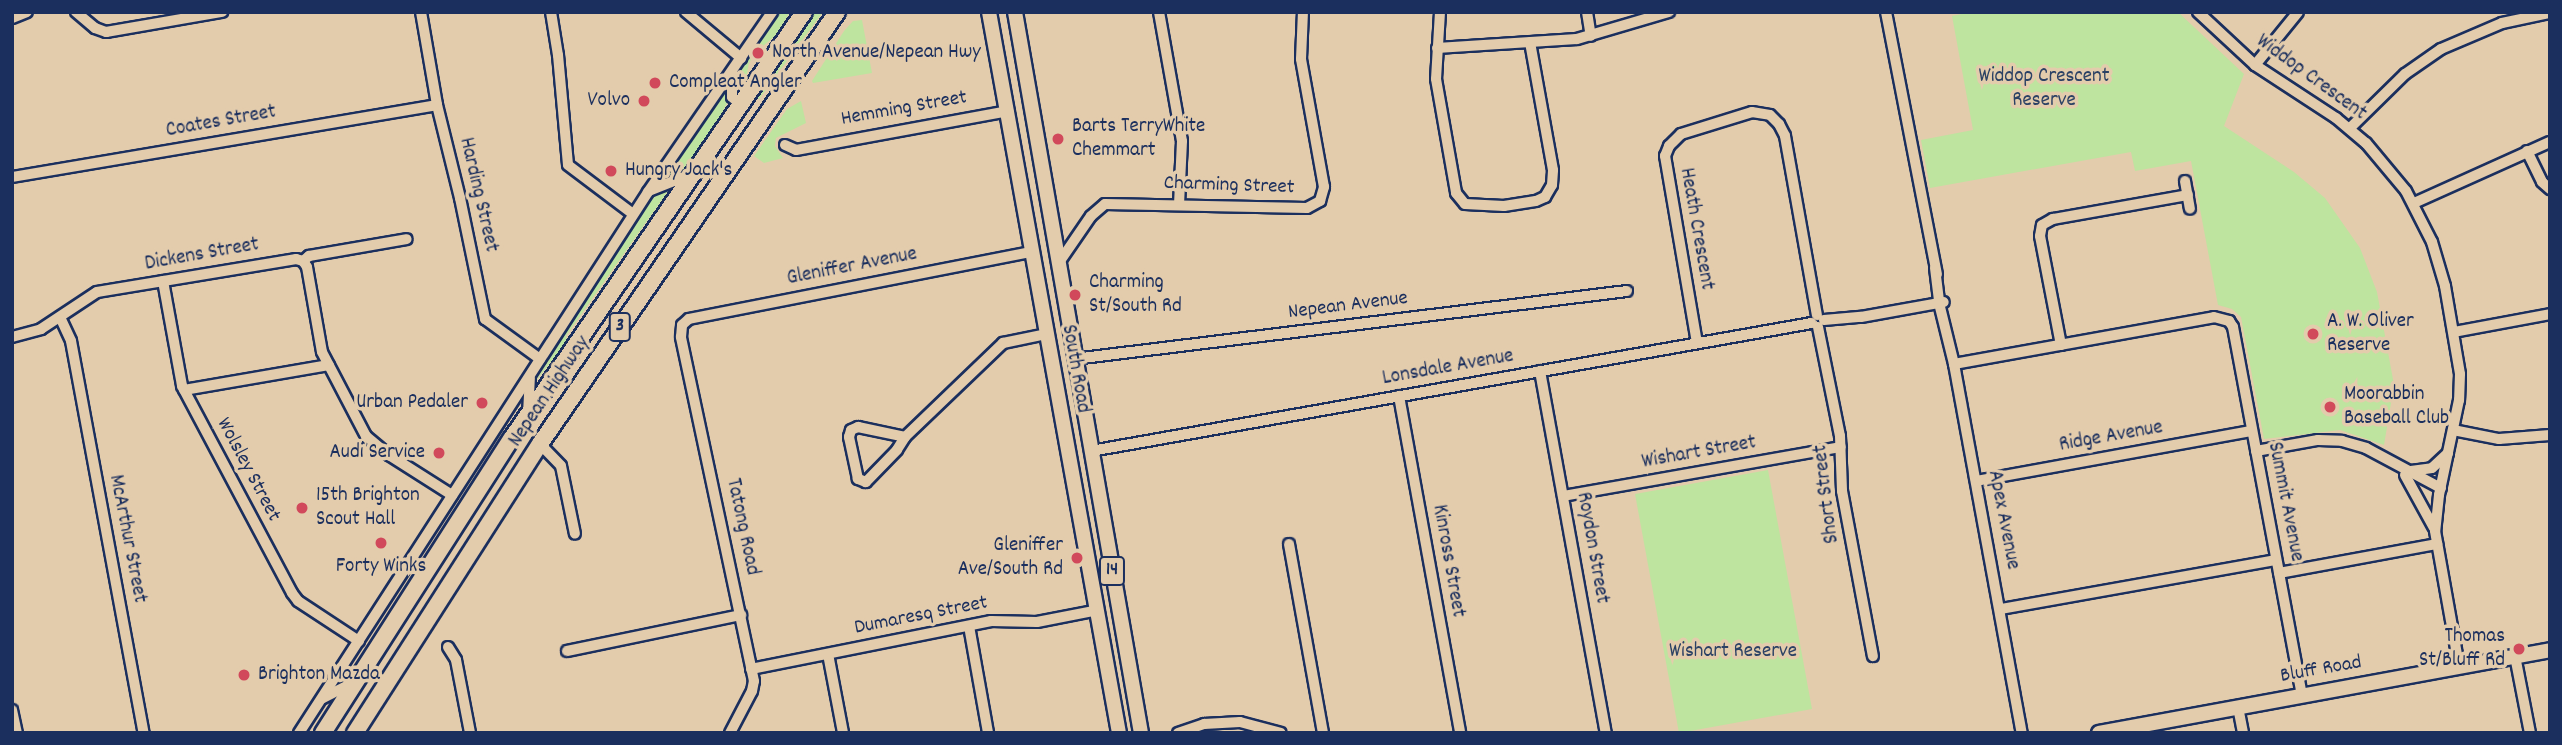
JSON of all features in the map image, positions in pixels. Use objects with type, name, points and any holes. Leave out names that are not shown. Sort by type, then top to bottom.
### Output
[{"type":"highway","name":"Nepean Highway","points":[[323,733],[528,414],[804,12]]},
{"type":"highway","name":"Nepean Highway","points":[[355,733],[540,444],[837,12]]},
{"type":"highway","points":[[740,104],[762,120]]},
{"type":"highway","points":[[394,622],[416,637]]},
{"type":"main road","name":"South Road","points":[[989,12],[1119,733]]},
{"type":"main road","name":"South Road","points":[[1015,12],[1141,733]]},
{"type":"main road","name":"Hemming Street","points":[[1007,111],[1032,106]]},
{"type":"main road","points":[[1069,454],[1091,450]]},
{"type":"main road","name":"Bluff Road","points":[[2099,733],[2550,650]]},
{"type":"street","points":[[12,18],[27,12]]},
{"type":"street","points":[[76,12],[100,30],[111,32],[222,12]]},
{"type":"street","name":"Harding Street","points":[[421,12],[437,105],[485,319],[540,359]]},
{"type":"street","points":[[551,12],[558,55],[568,165],[573,172],[633,214]]},
{"type":"street","points":[[686,12],[741,58]]},
{"type":"street","points":[[299,733],[633,214],[772,12]]},
{"type":"street","points":[[1159,12],[1182,141],[1179,205]]},
{"type":"street","name":"Charming Street","points":[[1058,264],[1102,205],[1118,202],[1307,208],[1320,201],[1324,187],[1301,59],[1303,12]]},
{"type":"street","points":[[1440,12],[1436,79],[1460,201],[1468,205],[1511,206],[1541,199],[1550,190],[1553,170],[1530,42]]},
{"type":"street","points":[[1587,12],[1591,36]]},
{"type":"street","points":[[1437,48],[1591,36],[1669,12]]},
{"type":"street","name":"Apex Avenue","points":[[1886,12],[2024,733]]},
{"type":"street","name":"Widdop Crescent","points":[[2198,12],[2255,65],[2350,128],[2377,154],[2414,204],[2437,256],[2454,332],[2460,390],[2435,531],[2459,666]]},
{"type":"street","points":[[2255,65],[2298,12]]},
{"type":"street","points":[[2350,128],[2405,74],[2441,49],[2502,23],[2550,13]]},
{"type":"street","points":[[733,69],[732,95],[740,104]]},
{"type":"street","name":"Coates Street","points":[[12,177],[437,105]]},
{"type":"street","name":"Hemming Street","points":[[785,145],[796,150],[1007,111]]},
{"type":"street","name":"Heath Crescent","points":[[1697,343],[1665,156],[1672,141],[1681,134],[1752,112],[1770,115],[1785,136],[1818,321]]},
{"type":"street","points":[[2414,204],[2550,142]]},
{"type":"street","points":[[2528,151],[2543,182],[2550,189]]},
{"type":"street","points":[[648,192],[694,173]]},
{"type":"street","points":[[2185,181],[2190,209]]},
{"type":"street","points":[[1954,364],[2061,345],[2040,236],[2044,223],[2188,195]]},
{"type":"street","name":"Dickens Street","points":[[12,337],[33,333],[97,292],[296,259],[303,261],[309,257],[407,239]]},
{"type":"street","name":"Gleniffer Avenue","points":[[682,325],[689,319],[1032,251]]},
{"type":"street","points":[[303,261],[307,268],[321,348],[369,441],[452,495]]},
{"type":"street","name":"Wolsley Street","points":[[163,281],[184,390],[292,593],[298,601],[359,640]]},
{"type":"street","name":"Nepean Avenue","points":[[1074,359],[1627,291]]},
{"type":"street","name":"Lonsdale Avenue","points":[[1091,450],[1818,321],[1861,317],[1941,302]]},
{"type":"street","points":[[2454,332],[2550,314]]},
{"type":"street","name":"Summit Avenue","points":[[2061,345],[2214,317],[2225,318],[2233,327],[2302,695]]},
{"type":"street","name":"McArthur Street","points":[[56,319],[71,353],[144,733]]},
{"type":"street","name":"Short Street","points":[[1818,321],[1841,447],[1842,491],[1872,656]]},
{"type":"street","name":"Tatong Road","points":[[682,325],[681,337],[751,669],[753,688],[730,733]]},
{"type":"street","points":[[905,437],[858,427],[851,430],[849,437],[860,481],[871,479],[905,437],[1003,344],[1047,334]]},
{"type":"street","points":[[184,390],[329,365]]},
{"type":"street","name":"Roydon Street","points":[[1540,371],[1606,733]]},
{"type":"street","points":[[528,414],[530,374]]},
{"type":"street","name":"Kinross Street","points":[[1399,396],[1460,733]]},
{"type":"street","points":[[2454,430],[2499,439],[2550,435]]},
{"type":"street","name":"Ridge Avenue","points":[[1976,481],[2252,431]]},
{"type":"street","points":[[2256,451],[2329,440],[2356,444],[2387,459],[2440,492]]},
{"type":"street","points":[[540,444],[561,466],[575,534]]},
{"type":"street","name":"Wishart Street","points":[[1563,496],[1841,447]]},
{"type":"street","points":[[2406,473],[2432,468],[2448,453]]},
{"type":"street","points":[[464,477],[495,465]]},
{"type":"street","points":[[2406,473],[2435,531]]},
{"type":"street","points":[[1289,544],[1323,733]]},
{"type":"street","points":[[2279,573],[2437,544]]},
{"type":"street","points":[[2001,610],[2277,560]]},
{"type":"street","points":[[386,598],[394,622]]},
{"type":"street","name":"Dumaresq Street","points":[[751,669],[1000,620],[1037,622],[1098,610]]},
{"type":"street","points":[[567,651],[741,615]]},
{"type":"street","points":[[969,626],[988,733]]},
{"type":"street","points":[[448,648],[456,660],[470,733]]},
{"type":"street","points":[[828,654],[843,733]]},
{"type":"street","points":[[2515,656],[2530,733]]},
{"type":"street","name":"Nepean Highway","points":[[321,700],[356,681]]},
{"type":"street","points":[[2238,707],[2243,733]]},
{"type":"street","points":[[12,710],[17,733]]},
{"type":"street","points":[[1178,733],[1204,724],[1240,722],[1281,733]]},
{"type":"green space","points":[[778,12],[790,12],[776,35],[756,52],[749,63],[746,79],[736,91],[738,72]]},
{"type":"green space","points":[[815,12],[823,12],[759,99],[756,98]]},
{"type":"green space","name":"Widdop Crescent Reserve","points":[[1971,12],[2178,12],[2244,74],[2224,126],[2294,172],[2325,198],[2360,248],[2377,292],[2394,385],[2384,445],[2340,430],[2264,439],[2241,317],[2232,309],[2218,305],[2191,161],[2135,171],[2131,152],[1930,188],[1921,140],[1973,130],[1952,16]]},
{"type":"green space","points":[[862,20],[872,73],[813,83],[844,31],[853,21]]},
{"type":"green space","points":[[729,86],[728,101],[721,115],[684,169],[665,179]]},
{"type":"green space","points":[[801,101],[806,123],[776,138],[775,146],[783,158],[764,163],[754,156],[787,109]]},
{"type":"green space","points":[[673,184],[566,336],[567,341],[533,385],[648,203]]},
{"type":"green space","name":"Wishart Reserve","points":[[1768,470],[1812,709],[1679,733],[1635,494]]},
{"type":"place","name":"North Avenue/Nepean Hwy","points":[[758,53]]},
{"type":"place","name":"Compleat Angler","points":[[655,83]]},
{"type":"place","name":"Volvo","points":[[644,101]]},
{"type":"place","name":"Barts TerryWhite Chemmart","points":[[1058,139]]},
{"type":"place","name":"Hungry Jack's","points":[[611,171]]},
{"type":"place","name":"Charming St/South Rd","points":[[1075,295]]},
{"type":"place","name":"A. W. Oliver Reserve","points":[[2313,334]]},
{"type":"place","name":"Urban Pedaler","points":[[482,403]]},
{"type":"place","name":"Moorabbin Baseball Club","points":[[2330,407]]},
{"type":"place","name":"Audi Service","points":[[439,453]]},
{"type":"place","name":"15th Brighton Scout Hall","points":[[302,508]]},
{"type":"place","name":"Forty Winks","points":[[381,543]]},
{"type":"place","name":"Gleniffer Ave/South Rd","points":[[1077,558]]},
{"type":"place","name":"Thomas St/Bluff Rd","points":[[2519,649]]},
{"type":"place","name":"Brighton Mazda","points":[[244,675]]}]
